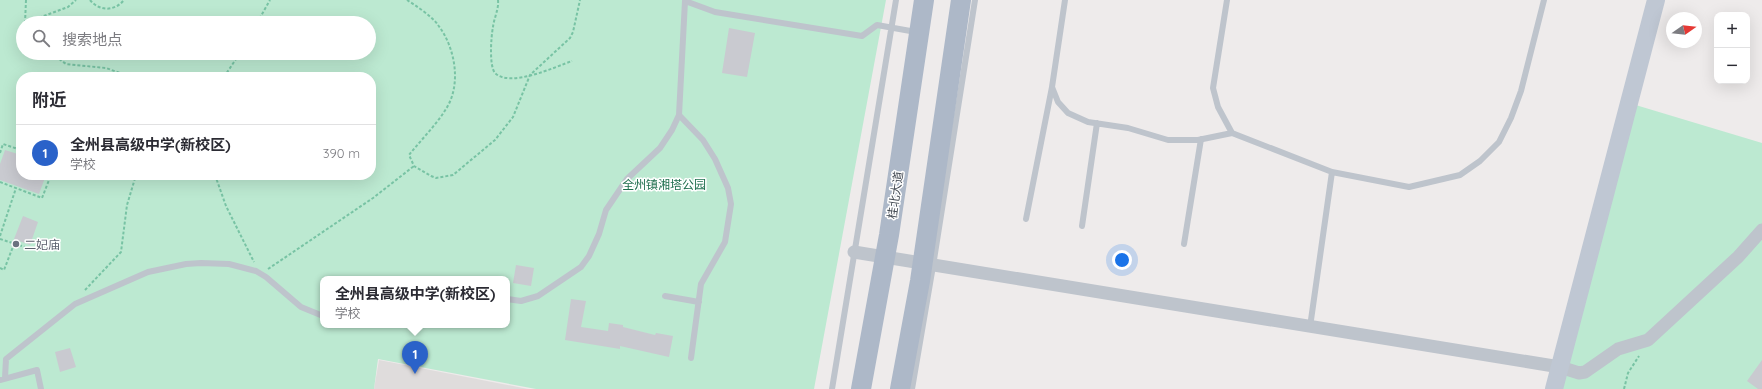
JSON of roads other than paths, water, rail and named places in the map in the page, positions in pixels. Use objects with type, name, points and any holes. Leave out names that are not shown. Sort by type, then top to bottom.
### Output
[{"type":"main road","name":"桂北大道","points":[[861,389],[885,258],[924,0]]},
{"type":"main road","points":[[900,389],[928,265],[961,0]]},
{"type":"main road","points":[[1554,389],[1656,0]]},
{"type":"street","points":[[854,252],[1560,367],[1580,373],[1585,372],[1618,350],[1648,340],[1738,257],[1762,230]]},
{"type":"lane","points":[[510,299],[521,301],[538,296],[581,268],[589,256],[599,234],[606,210],[627,179],[660,148],[672,130],[679,114],[685,0],[715,12],[862,36],[878,25],[920,33]]},
{"type":"lane","points":[[832,389],[896,0]]},
{"type":"lane","points":[[912,389],[928,265],[974,0]]},
{"type":"lane","points":[[1026,219],[1052,87],[1065,0]]},
{"type":"lane","points":[[1227,0],[1214,88],[1218,107],[1232,133]]},
{"type":"lane","points":[[1052,87],[1058,102],[1068,114],[1077,118],[1128,128],[1168,140],[1201,139],[1232,133],[1332,172],[1409,187],[1460,175],[1480,161],[1499,142],[1511,118],[1521,90],[1544,0]]},
{"type":"lane","points":[[679,114],[703,140],[715,159],[728,188],[731,204],[726,242],[701,284],[691,358]]},
{"type":"lane","points":[[1082,226],[1097,123]]},
{"type":"lane","points":[[1184,244],[1201,139]]},
{"type":"lane","points":[[1310,327],[1332,172]]},
{"type":"lane","points":[[41,389],[37,370],[3,379],[6,359],[73,306],[117,284],[148,272],[186,264],[228,264],[244,268],[266,277],[301,307],[320,315]]},
{"type":"lane","points":[[665,296],[698,302]]},
{"type":"place","name":"二妃庙","points":[[16,244]]},
{"type":"place","name":"全州县高级中学(新校区)","points":[[415,374]]},
{"type":"park label","name":"全州镇湘塔公园","points":[[664,184]]}]
